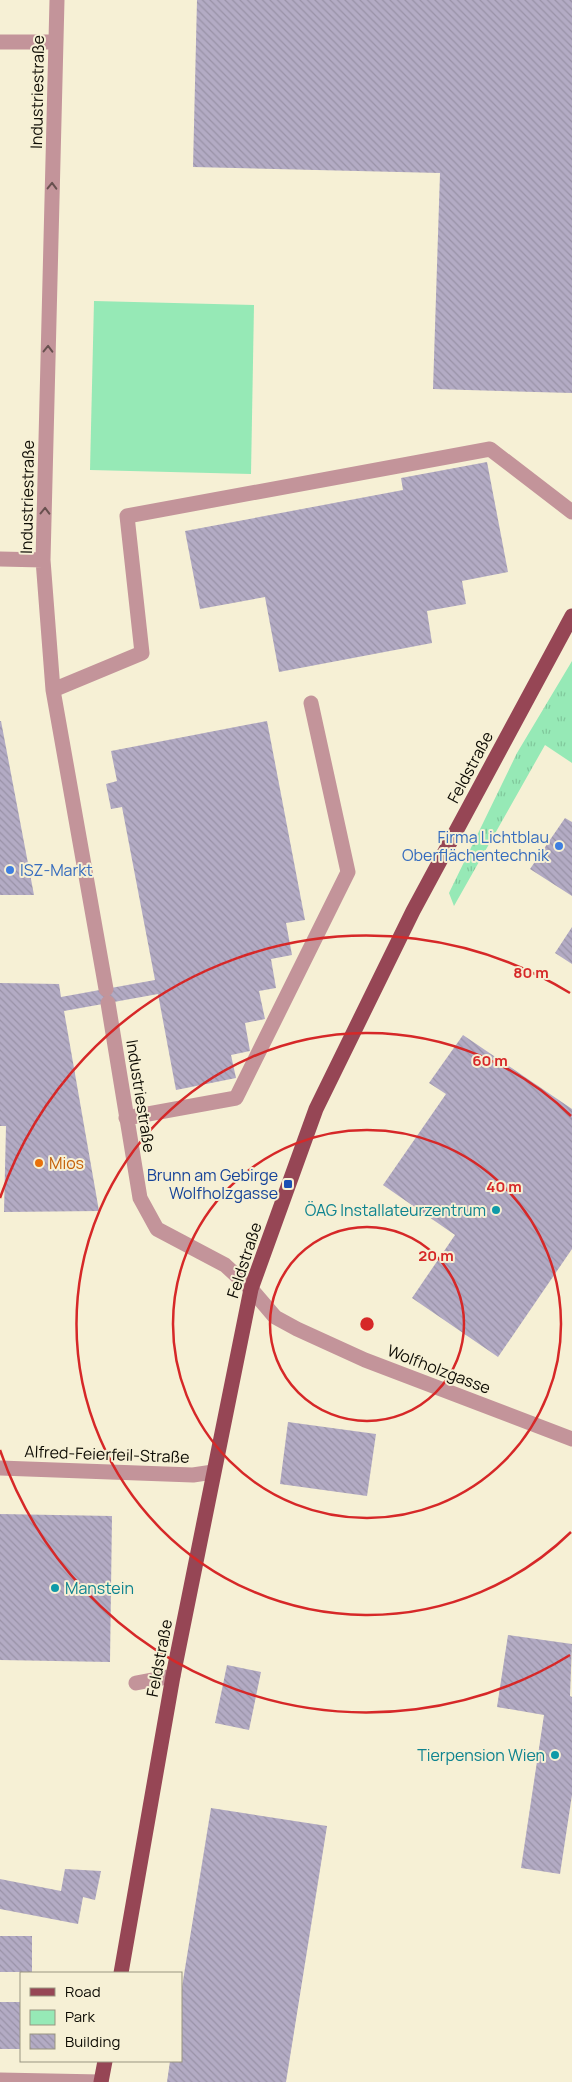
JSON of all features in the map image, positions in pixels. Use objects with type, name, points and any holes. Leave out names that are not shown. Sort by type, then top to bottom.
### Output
[{"type":"main road","name":"Feldstraße","points":[[121,1972],[173,1676],[250,1289],[316,1109],[413,911],[572,616]]},
{"type":"main road","points":[[101,2082],[105,2062]]},
{"type":"street","name":"Industriestraße","points":[[57,0],[43,560],[53,690],[107,996],[140,1198],[157,1230],[225,1265],[250,1289]]},
{"type":"street","points":[[0,42],[56,42]]},
{"type":"street","points":[[53,690],[142,653],[127,516],[490,449],[572,512]]},
{"type":"street","points":[[0,559],[43,560]]},
{"type":"street","points":[[126,1118],[236,1098],[348,872],[311,702]]},
{"type":"street","name":"Wolfholzgasse","points":[[250,1289],[275,1318],[297,1329],[365,1360],[572,1439]]},
{"type":"street","name":"Alfred-Feierfeil-Straße","points":[[0,1468],[193,1474],[213,1472]]},
{"type":"street","points":[[136,1683],[173,1676]]},
{"type":"street","points":[[0,2080],[101,2082]]},
{"type":"green space","points":[[94,301],[254,305],[251,474],[90,470]]},
{"type":"green space","points":[[572,661],[572,763],[545,745],[454,906],[449,893],[517,753]]},
{"type":"building","points":[[197,0],[572,0],[572,393],[433,389],[440,173],[193,167]]},
{"type":"building","points":[[487,462],[508,572],[462,581],[466,604],[427,611],[432,643],[279,672],[265,597],[200,609],[185,531],[403,490],[401,478]]},
{"type":"building","points":[[1,721],[34,895],[0,895]]},
{"type":"building","points":[[267,721],[305,920],[286,923],[292,955],[271,959],[276,988],[259,991],[265,1019],[245,1023],[250,1051],[231,1055],[236,1078],[176,1090],[158,994],[64,1011],[99,1211],[4,1212],[6,1126],[0,1126],[0,983],[59,984],[61,997],[155,980],[122,807],[111,809],[106,784],[117,781],[111,751]]},
{"type":"building","name":"Firma Lichtblau Oberflächentechnik","points":[[565,818],[572,822],[572,896],[530,869]]},
{"type":"building","points":[[572,927],[572,964],[555,953]]},
{"type":"building","name":"ÖAG Installateurzentrum","points":[[463,1035],[572,1109],[572,1249],[498,1357],[412,1298],[455,1235],[383,1185],[446,1094],[429,1083]]},
{"type":"building","points":[[288,1422],[376,1434],[367,1496],[280,1484]]},
{"type":"building","name":"Manstein","points":[[0,1514],[112,1516],[110,1662],[0,1660]]},
{"type":"building","name":"Tierpension Wien","points":[[508,1635],[572,1644],[570,1696],[572,1697],[572,1795],[560,1874],[521,1868],[544,1715],[497,1707]]},
{"type":"building","points":[[227,1665],[261,1672],[249,1730],[215,1723]]},
{"type":"building","points":[[211,1808],[327,1826],[286,2082],[167,2082],[170,2062],[182,2062],[182,1987]]},
{"type":"building","points":[[65,1869],[101,1871],[95,1900],[83,1897],[78,1924],[0,1909],[0,1879],[61,1891]]},
{"type":"building","points":[[0,1936],[32,1936],[32,1972],[0,1972]]},
{"type":"building","points":[[0,2002],[20,2002],[20,2049],[0,2049]]},
{"type":"place","name":"Firma Lichtblau Oberflächentechnik","points":[[559,846]]},
{"type":"place","name":"ISZ-Markt","points":[[10,870]]},
{"type":"place","name":"Mios","points":[[39,1163]]},
{"type":"place","name":"Brunn am Gebirge Wolfholzgasse","points":[[288,1184]]},
{"type":"place","name":"ÖAG Installateurzentrum","points":[[496,1210]]},
{"type":"place","name":"Manstein","points":[[55,1588]]},
{"type":"place","name":"Tierpension Wien","points":[[555,1755]]}]
